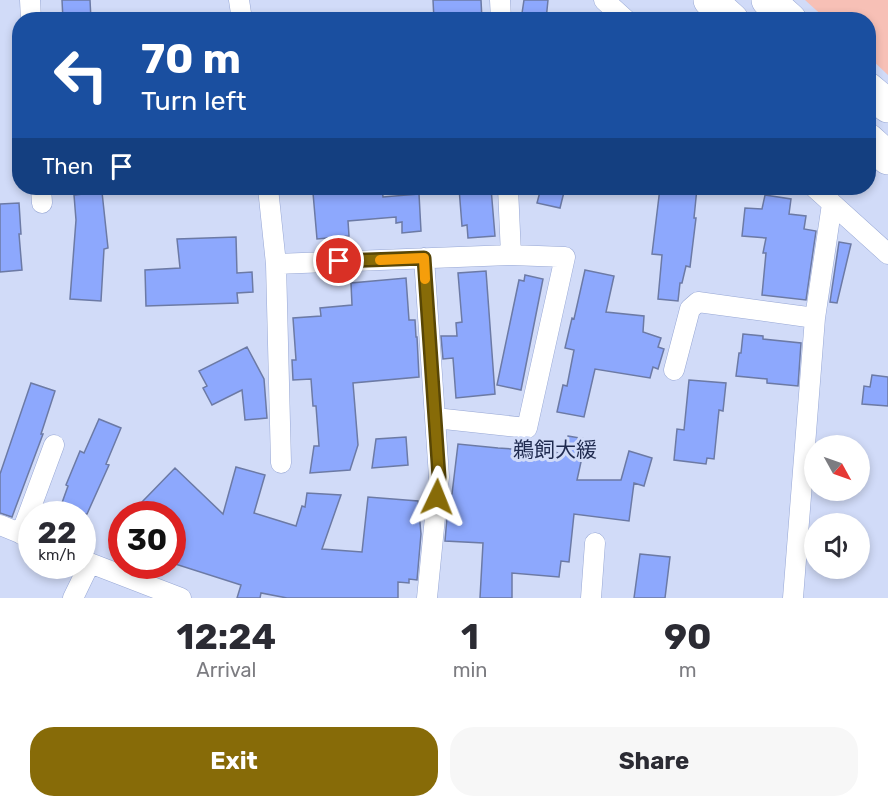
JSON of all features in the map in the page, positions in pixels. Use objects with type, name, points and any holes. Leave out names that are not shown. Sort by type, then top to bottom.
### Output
[{"type":"highway","points":[[710,0],[723,12]]},
{"type":"highway","points":[[768,0],[781,12]]},
{"type":"highway","points":[[876,96],[888,106]]},
{"type":"highway","points":[[876,148],[888,158]]},
{"type":"street","points":[[604,0],[617,12]]},
{"type":"street","points":[[269,195],[276,264],[281,463]]},
{"type":"street","points":[[508,195],[512,255]]},
{"type":"street","points":[[822,195],[888,254]]},
{"type":"street","points":[[793,598],[815,318],[832,204]]},
{"type":"street","points":[[276,264],[512,255],[565,257],[526,428],[435,418]]},
{"type":"street","points":[[424,258],[439,477],[427,598]]},
{"type":"street","points":[[674,370],[690,309],[698,302],[815,318]]},
{"type":"street","points":[[37,501],[54,446]]},
{"type":"street","points":[[0,525],[18,533]]},
{"type":"street","points":[[591,598],[595,543]]},
{"type":"street","points":[[96,566],[181,598]]},
{"type":"street","points":[[73,598],[80,579]]},
{"type":"shaded area","points":[[805,0],[888,0],[888,75],[876,64],[876,12],[818,12]]},
{"type":"building","points":[[62,0],[90,0],[91,12],[63,12]]},
{"type":"building","points":[[433,0],[481,0],[482,12],[434,12]]},
{"type":"building","points":[[524,0],[548,0],[547,12],[522,12]]},
{"type":"building","points":[[74,195],[102,195],[108,248],[104,249],[101,301],[70,299],[76,220]]},
{"type":"building","points":[[313,195],[383,195],[383,197],[419,195],[421,231],[402,233],[402,222],[396,223],[396,217],[348,221],[349,236],[317,239]]},
{"type":"building","points":[[460,195],[492,195],[495,236],[468,238],[467,225],[462,226]]},
{"type":"building","points":[[539,195],[563,195],[560,208],[537,203]]},
{"type":"building","points":[[659,195],[696,195],[690,267],[686,266],[682,283],[680,283],[678,301],[658,299],[662,255],[652,254]]},
{"type":"building","points":[[765,195],[791,199],[789,214],[806,216],[804,229],[816,231],[806,300],[762,295],[766,253],[763,253],[766,238],[742,236],[745,208],[762,209]]},
{"type":"building","points":[[19,203],[22,270],[0,272],[0,204]]},
{"type":"building","points":[[236,237],[237,273],[252,272],[253,292],[237,293],[238,303],[146,306],[145,270],[180,268],[177,239]]},
{"type":"building","points":[[839,242],[851,244],[837,303],[830,302]]},
{"type":"building","points":[[585,270],[614,276],[606,312],[644,316],[643,332],[661,338],[658,347],[664,349],[658,369],[653,367],[650,378],[595,369],[584,417],[557,412],[563,385],[567,386],[574,350],[565,348]]},
{"type":"building","points":[[486,271],[495,394],[456,398],[453,358],[443,359],[441,336],[457,336],[456,323],[462,322],[458,273]]},
{"type":"building","points":[[525,275],[543,279],[521,390],[497,385],[519,280],[524,281]]},
{"type":"building","points":[[406,278],[409,320],[415,320],[419,377],[353,383],[358,445],[350,470],[310,473],[314,446],[319,446],[316,406],[313,406],[311,379],[293,380],[292,360],[296,360],[293,318],[321,316],[320,308],[352,305],[351,283]]},
{"type":"building","points":[[743,334],[763,336],[763,339],[801,343],[798,386],[767,383],[767,379],[736,376]]},
{"type":"building","points":[[247,347],[264,379],[267,418],[245,420],[242,390],[212,405],[203,388],[207,386],[199,371]]},
{"type":"building","points":[[872,375],[888,377],[888,406],[862,404],[864,386],[870,387]]},
{"type":"building","points":[[689,380],[726,383],[723,411],[719,410],[714,459],[707,458],[706,464],[674,460],[677,429],[684,430]]},
{"type":"building","points":[[31,383],[55,391],[41,434],[43,434],[12,517],[0,513],[0,474]]},
{"type":"building","points":[[99,419],[121,428],[106,464],[109,465],[93,501],[63,501],[68,486],[66,485],[80,451],[84,453]]},
{"type":"building","points":[[568,436],[586,439],[577,480],[621,480],[629,451],[652,458],[644,486],[634,483],[629,521],[574,514],[569,562],[561,561],[559,577],[512,573],[512,598],[480,598],[483,543],[445,541],[449,494],[452,494],[458,444],[564,454]]},
{"type":"building","points":[[406,437],[408,465],[372,468],[376,439]]},
{"type":"building","points":[[236,467],[265,475],[254,513],[296,526],[302,506],[305,507],[307,493],[341,495],[322,549],[362,552],[368,497],[418,501],[421,534],[417,580],[409,579],[409,583],[398,582],[398,598],[287,598],[261,593],[260,598],[237,598],[241,585],[186,567],[186,501],[143,501],[175,468],[223,514]]},
{"type":"building","points":[[640,554],[670,557],[665,598],[634,598]]},
{"type":"slow traffic","points":[[380,260],[424,258],[425,279]]},
{"type":"district","name":"鵜飼大緩","points":[[555,450]]},
{"type":"route","points":[[339,261],[424,258],[439,477],[437,497]]}]
